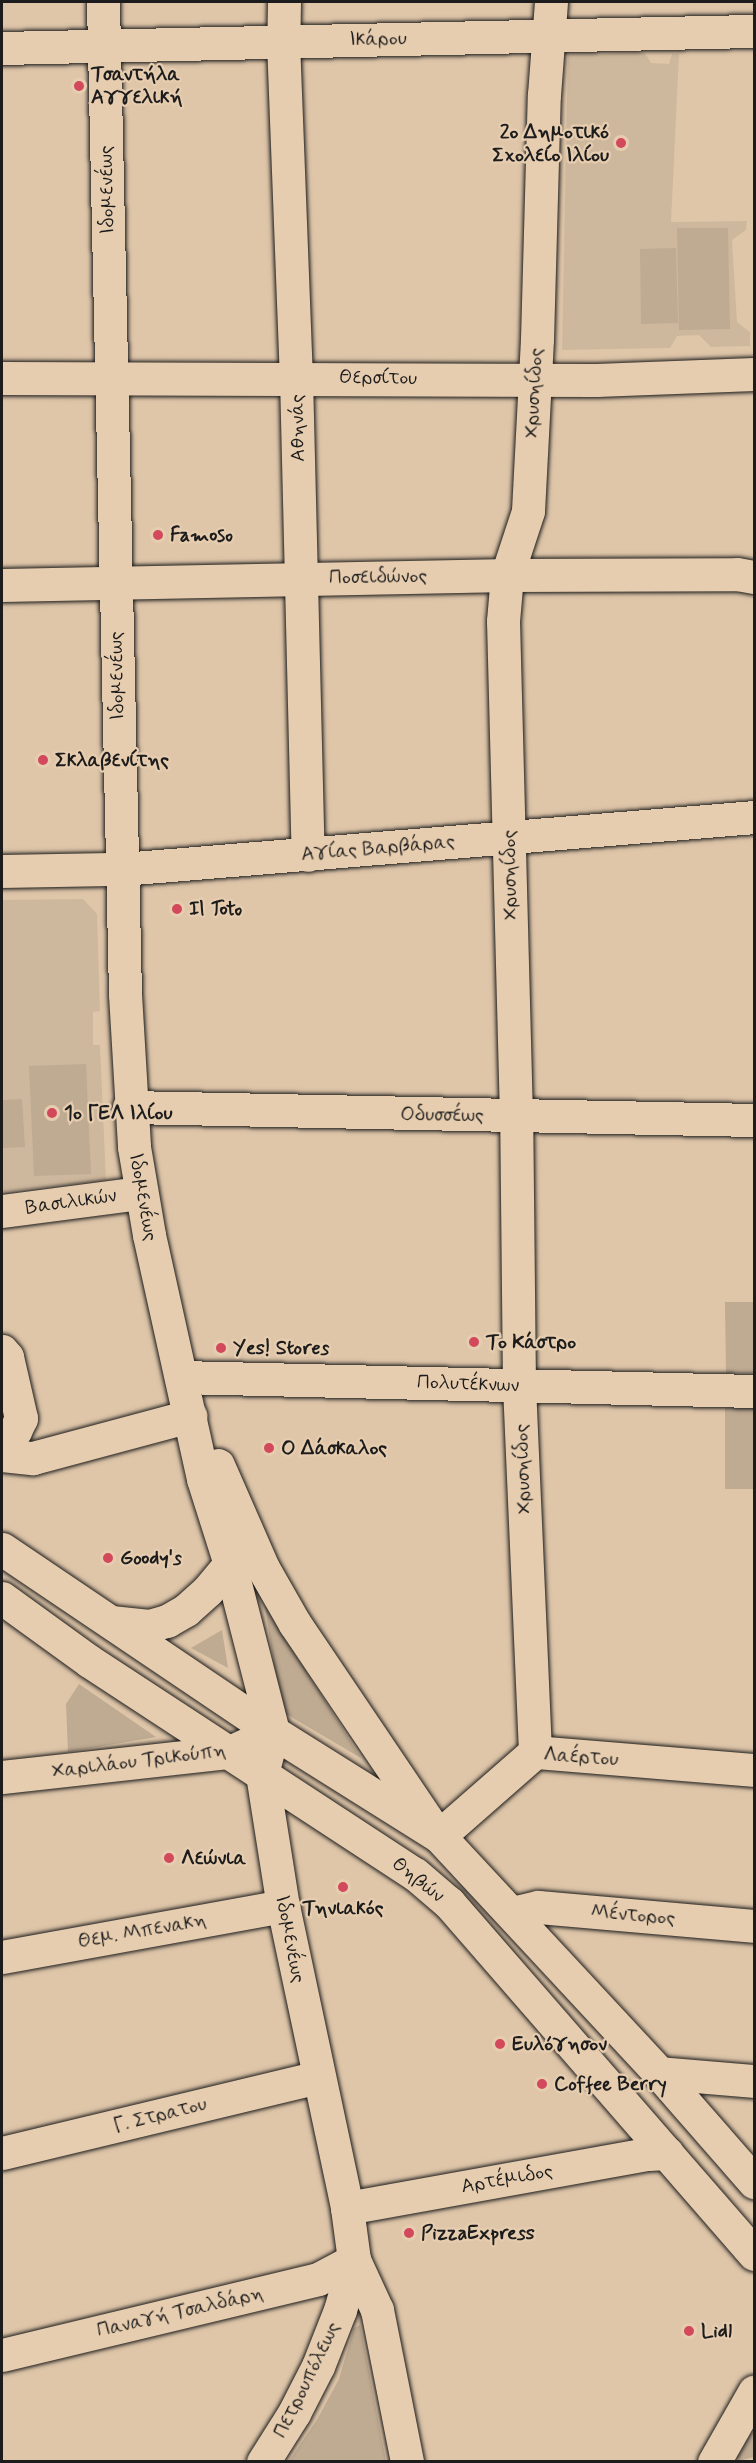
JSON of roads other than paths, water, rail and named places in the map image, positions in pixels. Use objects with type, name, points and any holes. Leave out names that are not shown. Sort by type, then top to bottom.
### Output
[{"type":"street","name":"Ιδομενέως","points":[[103,2],[129,1107],[140,1192],[203,1479],[230,1564],[273,1732],[262,1774],[283,1906],[347,2208],[354,2260],[377,2310],[407,2462]]},
{"type":"street","name":"Αθηνάς","points":[[284,2],[283,41],[297,377],[308,855]]},
{"type":"street","name":"Χρυσηίδος","points":[[535,1752],[519,1386],[516,1117],[503,621],[507,575],[528,511],[551,2]]},
{"type":"street","name":"Ικάρου","points":[[2,48],[754,31]]},
{"type":"street","name":"Θερσίτου","points":[[2,378],[297,377],[596,380],[754,374]]},
{"type":"street","name":"Ποσειδώνος","points":[[2,585],[507,575],[737,574],[754,577]]},
{"type":"street","name":"Αγίας Βαρβάρας","points":[[2,872],[122,869],[754,817]]},
{"type":"street","name":"Οδυσσέως","points":[[129,1107],[516,1117],[754,1120]]},
{"type":"street","name":"Βασιλικών","points":[[2,1211],[140,1192]]},
{"type":"street","points":[[2,1351],[7,1356],[11,1428],[33,1436],[45,1446],[68,1450]]},
{"type":"street","name":"Πολυτέκνων","points":[[181,1377],[380,1380],[519,1386],[754,1391]]},
{"type":"street","name":"Ιδομενέως","points":[[190,1416],[226,1481],[258,1558],[295,1624],[439,1836]]},
{"type":"street","points":[[2,1455],[33,1458],[190,1416]]},
{"type":"street","name":"Θηβών","points":[[2,1549],[273,1732],[439,1836],[659,2073],[754,2182]]},
{"type":"street","points":[[111,1622],[149,1626],[167,1621],[186,1610],[208,1590],[230,1564]]},
{"type":"street","name":"Θηβών","points":[[2,1598],[89,1661],[415,1874],[449,1903],[754,2254]]},
{"type":"street","name":"Χαριλάου Τρικούπη","points":[[2,1777],[230,1752],[273,1732]]},
{"type":"street","name":"Λαέρτου","points":[[439,1836],[535,1752],[754,1770]]},
{"type":"street","name":"Θεμ. Μπενακη","points":[[2,1957],[283,1906]]},
{"type":"street","name":"Μέντορος","points":[[512,1913],[538,1907],[754,1926]]},
{"type":"street","points":[[659,2073],[754,2081]]},
{"type":"street","name":"Γ. Στρατου","points":[[2,2153],[318,2077]]},
{"type":"street","name":"Αρτέμιδος","points":[[347,2208],[648,2154],[667,2154]]},
{"type":"street","name":"Παναγή Τσαλδάρη","points":[[2,2355],[318,2280],[354,2260]]},
{"type":"street","name":"Πετρουπόλεως","points":[[262,2462],[294,2413],[318,2366],[340,2310],[354,2260]]},
{"type":"street","points":[[714,2462],[754,2392]]},
{"type":"place","name":"Τσαντήλα Αγγελική","points":[[79,86]]},
{"type":"place","name":"2ο Δημοτικό Σχολείο Ιλίου","points":[[621,143]]},
{"type":"place","name":"Famoso","points":[[158,535]]},
{"type":"place","name":"Σκλαβενίτης","points":[[43,760]]},
{"type":"place","name":"Il Toto","points":[[177,909]]},
{"type":"place","name":"1ο ΓΕΛ Ιλίου","points":[[52,1113]]},
{"type":"place","name":"Το Κάστρο","points":[[474,1342]]},
{"type":"place","name":"Yes! Stores","points":[[221,1348]]},
{"type":"place","name":"Ο Δάσκαλος","points":[[269,1448]]},
{"type":"place","name":"Goody's","points":[[108,1558]]},
{"type":"place","name":"Λεώνια","points":[[169,1858]]},
{"type":"place","name":"Τηνιακός","points":[[343,1887]]},
{"type":"place","name":"Ευλόγησον","points":[[500,2044]]},
{"type":"place","name":"Coffee Berry","points":[[542,2084]]},
{"type":"place","name":"PizzaExpress","points":[[409,2233]]},
{"type":"place","name":"Lidl","points":[[689,2331]]}]
